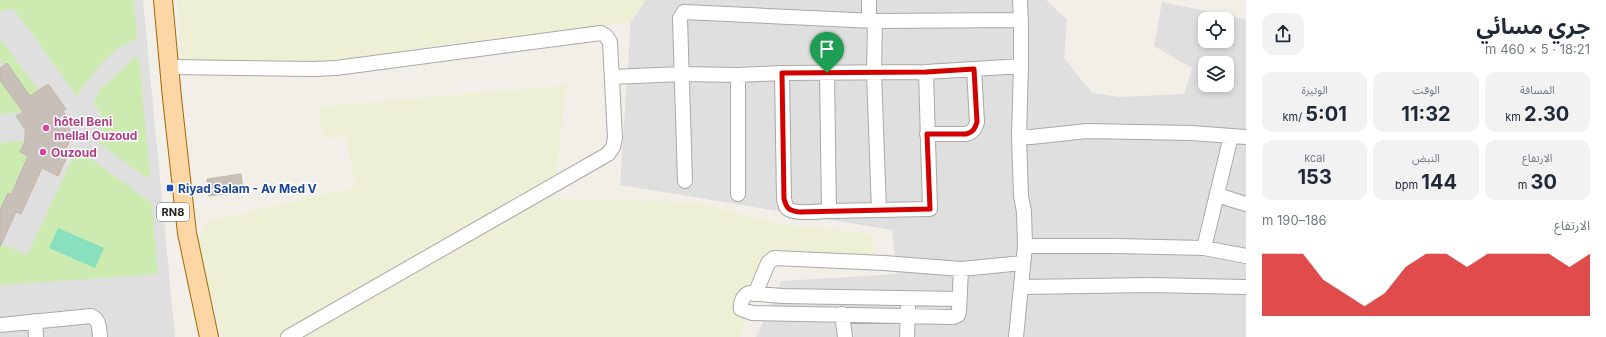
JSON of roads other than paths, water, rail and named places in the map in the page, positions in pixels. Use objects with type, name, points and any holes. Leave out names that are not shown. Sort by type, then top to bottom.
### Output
[{"type":"main road","name":"RN8","points":[[151,0],[170,188],[196,337]]},
{"type":"main road","name":"RN8","points":[[163,0],[180,181],[187,233],[209,337]]},
{"type":"street","points":[[870,0],[874,72],[878,210]]},
{"type":"street","points":[[1016,337],[1025,246],[1024,212],[1021,196],[1019,136],[1021,66],[1020,0]]},
{"type":"street","points":[[685,181],[680,18],[684,12],[872,20],[1021,20]]},
{"type":"street","points":[[169,67],[336,68],[601,33],[606,36],[610,42],[615,138],[613,147],[608,154],[288,337]]},
{"type":"street","points":[[612,77],[682,74],[738,75],[782,73],[926,72],[1021,66]]},
{"type":"street","points":[[927,134],[966,134],[972,132],[975,128],[977,122],[974,69]]},
{"type":"street","points":[[782,73],[784,199],[786,207],[791,211],[800,212],[930,209],[926,72]]},
{"type":"street","points":[[827,73],[829,211]]},
{"type":"street","points":[[738,75],[738,194]]},
{"type":"street","points":[[1019,136],[1031,137],[1087,131],[1191,133],[1246,137]]},
{"type":"street","points":[[1204,248],[1231,136]]},
{"type":"street","points":[[1217,195],[1246,204]]},
{"type":"street","points":[[1025,246],[1204,248],[1246,256]]},
{"type":"street","points":[[755,294],[768,263],[774,258],[884,263],[961,269],[1023,263]]},
{"type":"street","points":[[959,299],[782,296],[749,293],[745,295],[741,302],[741,309],[752,313],[956,316],[959,311],[961,269]]},
{"type":"street","points":[[1021,287],[1151,285],[1246,288]]},
{"type":"street","points":[[907,337],[908,298]]},
{"type":"street","points":[[842,314],[845,337]]},
{"type":"street","points":[[0,325],[91,316],[96,318],[98,322],[100,337]]},
{"type":"street","points":[[35,321],[36,337]]},
{"type":"place","name":"hôtel Beni mellal Ouzoud","points":[[46,128]]},
{"type":"place","name":"Ouzoud","points":[[43,152]]},
{"type":"place","name":"Riyad Salam - Av Med V","points":[[170,188]]}]
